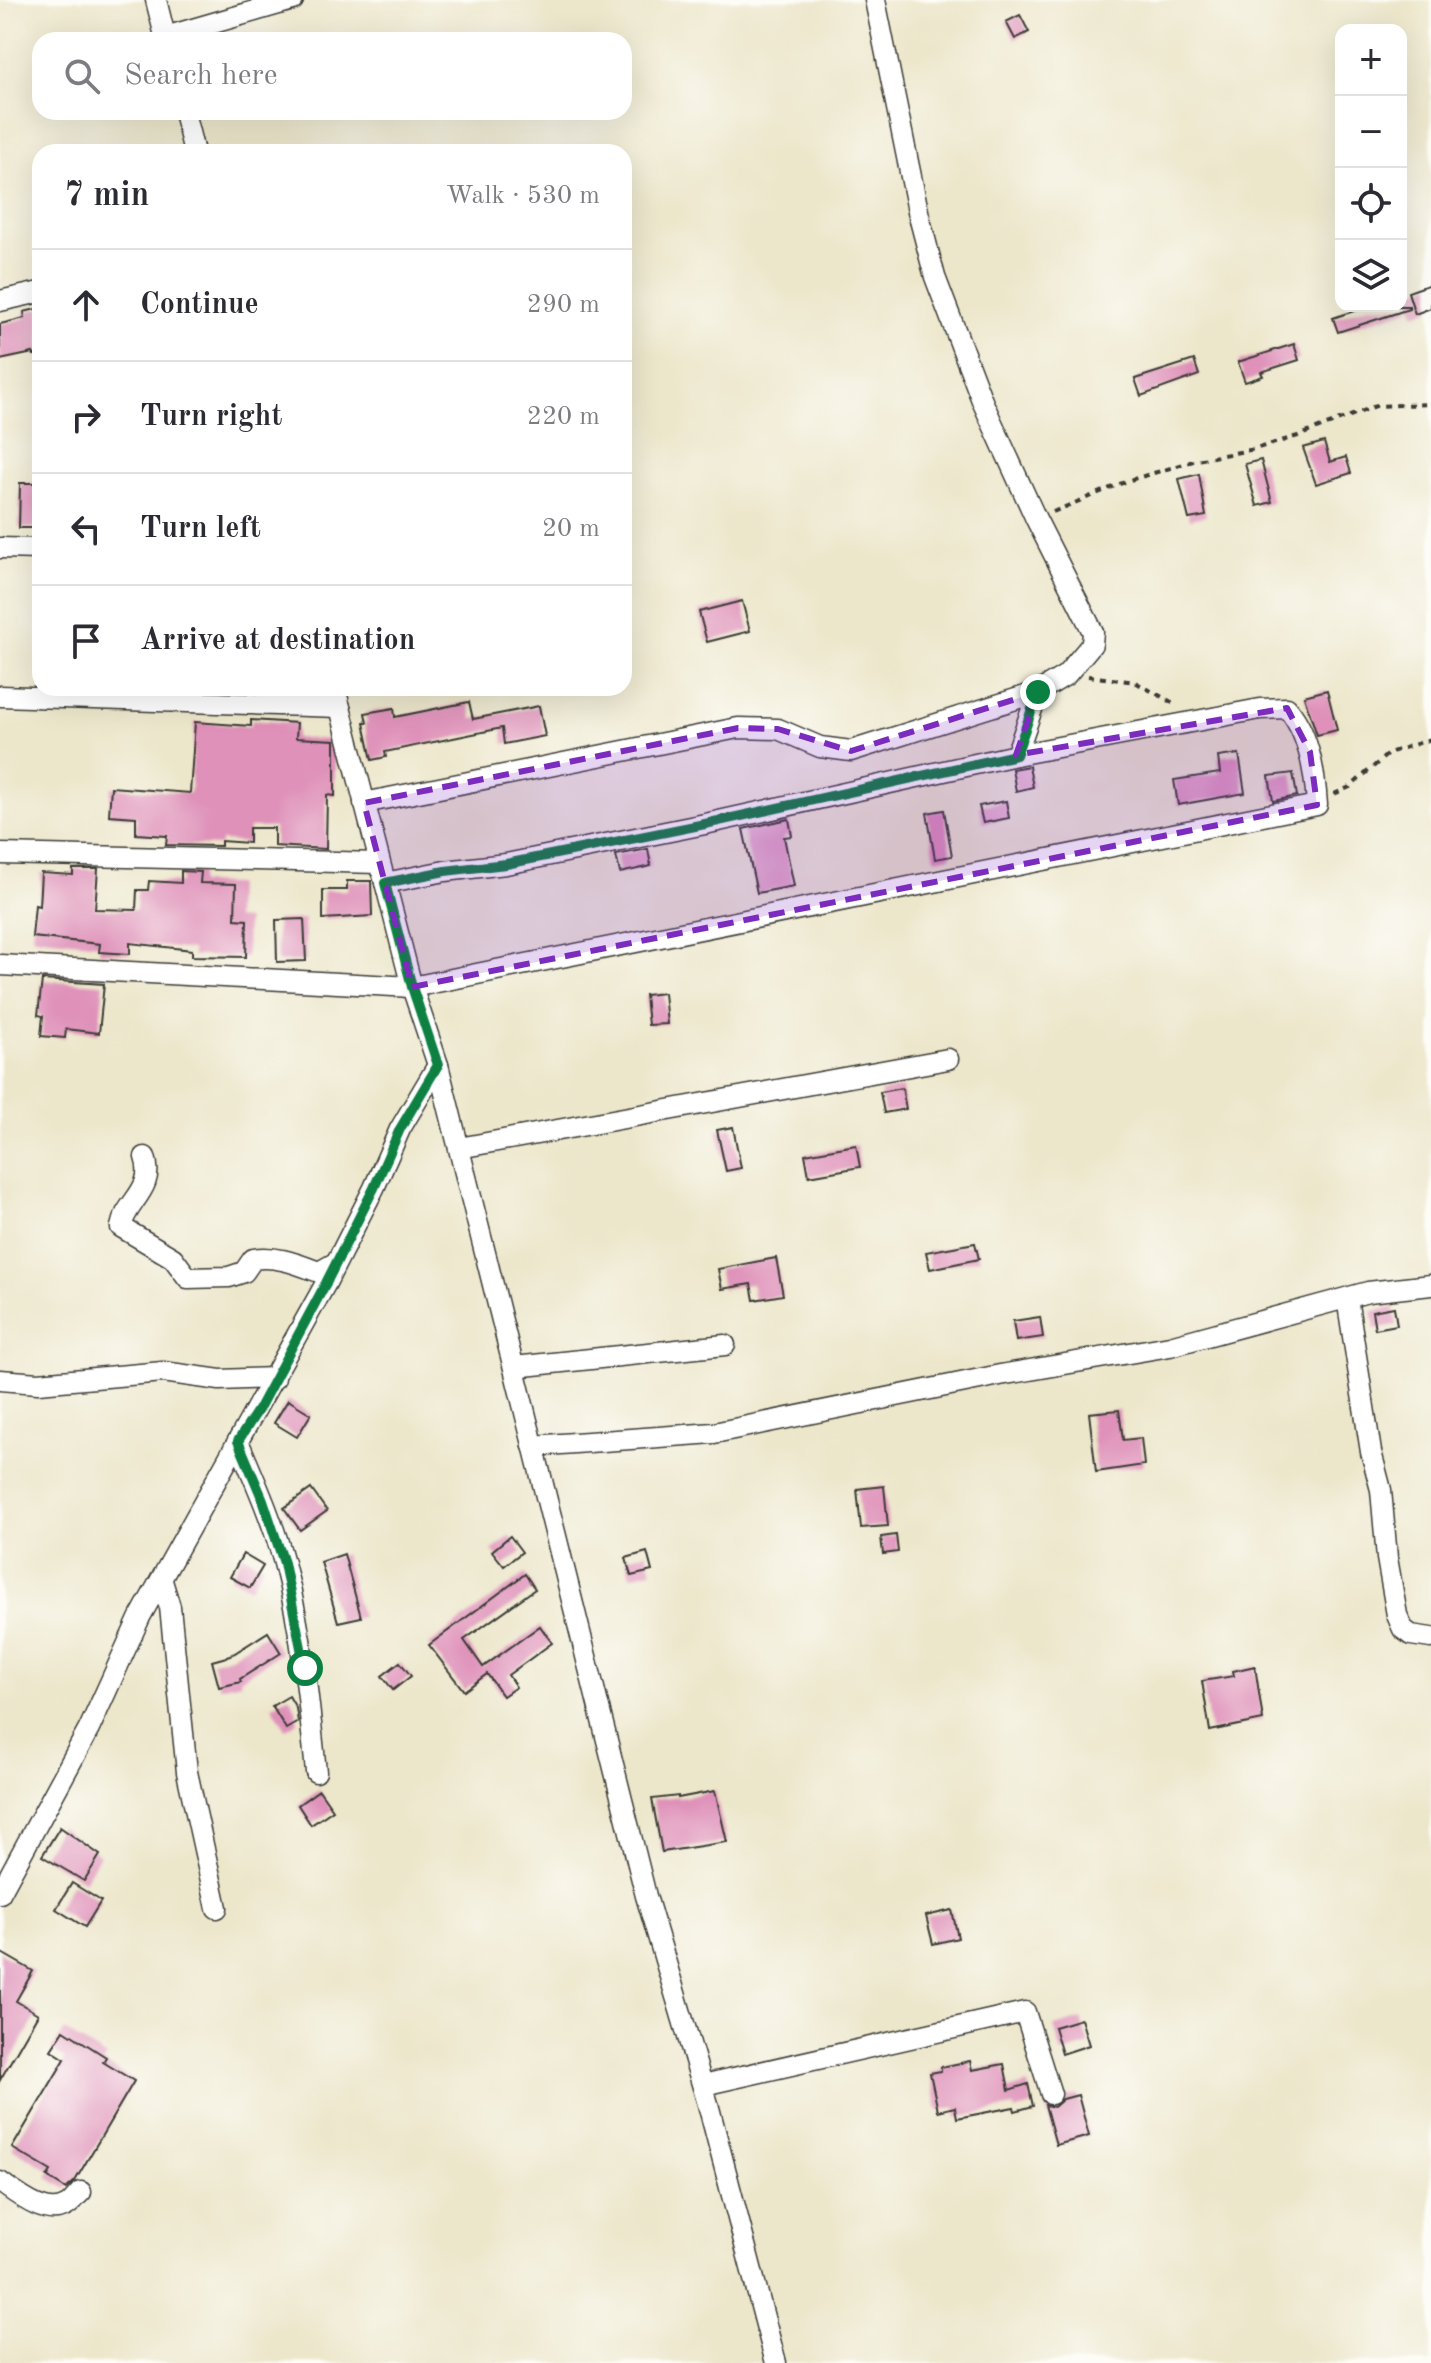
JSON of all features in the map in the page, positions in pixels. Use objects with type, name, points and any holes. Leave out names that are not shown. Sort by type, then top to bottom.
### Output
[{"type":"street","points":[[156,0],[164,32]]},
{"type":"street","points":[[189,32],[293,0]]},
{"type":"street","points":[[364,803],[738,728],[778,729],[820,747],[851,751],[1038,692],[1066,675],[1092,644],[1093,632],[1036,519],[983,403],[935,277],[919,216],[875,0]]},
{"type":"street","points":[[186,120],[192,144]]},
{"type":"street","points":[[0,301],[32,294]]},
{"type":"street","points":[[0,548],[32,549]]},
{"type":"street","points":[[1016,755],[1038,692]]},
{"type":"street","points":[[0,696],[338,697],[412,987],[438,1065],[646,1896],[703,2085],[776,2363]]},
{"type":"street","points":[[0,965],[412,987],[1317,805],[1310,752],[1293,715],[1287,708],[1260,709],[1016,755],[506,864],[445,871],[385,883]]},
{"type":"street","points":[[0,854],[379,863]]},
{"type":"street","points":[[459,1148],[948,1059]]},
{"type":"street","points":[[0,1893],[108,1693],[140,1617],[275,1378],[374,1188],[400,1129],[438,1065]]},
{"type":"street","points":[[145,1157],[149,1167],[147,1180],[121,1227],[173,1258],[188,1278],[229,1277],[244,1272],[253,1259],[258,1258],[284,1259],[319,1272],[335,1263]]},
{"type":"street","points":[[533,1446],[714,1433],[776,1422],[1000,1375],[1170,1346],[1368,1292],[1431,1285]]},
{"type":"street","points":[[1347,1298],[1371,1452],[1381,1490],[1387,1558],[1397,1615],[1403,1629],[1411,1635],[1431,1638]]},
{"type":"street","points":[[514,1367],[725,1345]]},
{"type":"street","points":[[0,1380],[38,1383],[163,1372],[220,1380],[275,1378]]},
{"type":"street","points":[[238,1441],[263,1500],[284,1563],[305,1668],[316,1772]]},
{"type":"street","points":[[162,1581],[170,1607],[187,1772],[217,1908]]},
{"type":"street","points":[[703,2085],[1025,2012],[1051,2094]]},
{"type":"street","points":[[0,2182],[26,2200],[52,2210],[66,2206],[81,2192]]},
{"type":"path","points":[[1036,519],[1162,469],[1255,449],[1376,406],[1431,404]]},
{"type":"path","points":[[1066,675],[1135,682],[1203,720]]},
{"type":"path","points":[[1317,805],[1350,787],[1389,753],[1431,739]]},
{"type":"highlighted area","points":[[1038,692],[1016,755],[1287,708],[1310,752],[1317,805],[412,987],[364,803],[738,728],[778,729],[851,751]]},
{"type":"building","points":[[1020,15],[1029,32],[1015,39],[1006,22]]},
{"type":"building","points":[[1431,284],[1431,308],[1415,314],[1408,292]]},
{"type":"building","points":[[32,310],[32,353],[0,360],[0,324],[25,318],[24,312]]},
{"type":"building","points":[[1351,312],[1400,312],[1338,332],[1333,318]]},
{"type":"building","points":[[1294,344],[1299,360],[1261,372],[1263,376],[1245,382],[1238,362]]},
{"type":"building","points":[[1194,360],[1199,375],[1141,396],[1135,379]]},
{"type":"building","points":[[1324,442],[1330,462],[1346,457],[1351,473],[1316,484],[1303,448]]},
{"type":"building","points":[[1261,460],[1272,502],[1257,506],[1245,464]]},
{"type":"building","points":[[1199,474],[1206,516],[1189,519],[1179,479]]},
{"type":"building","points":[[20,483],[32,483],[32,528],[19,528]]},
{"type":"building","points":[[742,601],[750,631],[707,642],[699,612]]},
{"type":"building","points":[[1327,690],[1337,730],[1317,735],[1304,696]]},
{"type":"building","points":[[469,702],[473,719],[539,706],[545,736],[504,744],[502,728],[385,752],[386,757],[372,760],[364,723],[367,723],[365,713],[394,708],[395,717]]},
{"type":"building","points":[[251,720],[297,723],[296,738],[335,740],[335,796],[327,795],[326,849],[274,846],[274,828],[249,828],[249,843],[221,841],[221,846],[166,845],[167,836],[136,834],[136,817],[109,815],[111,787],[190,793],[195,722],[251,726]]},
{"type":"building","points":[[1239,754],[1245,793],[1178,805],[1174,780],[1220,773],[1218,757]]},
{"type":"building","points":[[1029,766],[1033,787],[1016,791],[1012,769]]},
{"type":"building","points":[[1293,773],[1297,796],[1273,801],[1269,776]]},
{"type":"building","points":[[1006,801],[1009,818],[983,823],[979,806]]},
{"type":"building","points":[[944,810],[952,856],[935,859],[927,813]]},
{"type":"building","points":[[789,819],[792,836],[784,837],[794,886],[757,893],[743,829]]},
{"type":"building","points":[[648,849],[651,866],[620,873],[616,855]]},
{"type":"building","points":[[73,869],[98,869],[95,909],[136,910],[137,890],[148,890],[149,881],[181,883],[181,871],[201,872],[200,883],[236,884],[235,919],[247,920],[246,957],[192,956],[192,950],[130,943],[130,954],[99,952],[100,944],[32,937],[35,905],[39,906],[41,873],[73,875]]},
{"type":"building","points":[[347,881],[371,881],[372,916],[323,919],[323,890],[347,890]]},
{"type":"building","points":[[304,919],[306,961],[277,962],[276,920]]},
{"type":"building","points":[[42,980],[104,984],[99,1033],[66,1029],[65,1038],[41,1036],[43,1016],[38,1015]]},
{"type":"building","points":[[664,993],[667,1024],[648,1025],[645,995]]},
{"type":"building","points":[[902,1088],[906,1109],[884,1113],[880,1092]]},
{"type":"building","points":[[733,1127],[741,1168],[726,1171],[717,1130]]},
{"type":"building","points":[[856,1145],[860,1167],[809,1176],[805,1154]]},
{"type":"building","points":[[975,1243],[979,1259],[930,1269],[926,1252]]},
{"type":"building","points":[[776,1258],[783,1295],[754,1300],[751,1284],[722,1289],[718,1269]]},
{"type":"building","points":[[1394,1307],[1397,1325],[1375,1329],[1372,1311]]},
{"type":"building","points":[[1040,1317],[1043,1337],[1016,1341],[1013,1321]]},
{"type":"building","points":[[288,1400],[311,1414],[297,1437],[274,1423]]},
{"type":"building","points":[[1119,1410],[1123,1440],[1141,1438],[1144,1465],[1096,1472],[1089,1413]]},
{"type":"building","points":[[884,1486],[888,1526],[861,1528],[857,1489]]},
{"type":"building","points":[[311,1489],[327,1511],[300,1530],[284,1508]]},
{"type":"building","points":[[896,1535],[898,1552],[883,1554],[881,1537]]},
{"type":"building","points":[[510,1536],[522,1552],[504,1566],[492,1551]]},
{"type":"building","points":[[647,1552],[652,1571],[631,1576],[626,1558]]},
{"type":"building","points":[[243,1554],[263,1566],[250,1588],[230,1577]]},
{"type":"building","points":[[344,1554],[361,1617],[338,1622],[321,1562]]},
{"type":"building","points":[[525,1574],[535,1589],[464,1640],[483,1667],[540,1626],[552,1643],[508,1675],[516,1687],[503,1696],[487,1674],[464,1691],[429,1645]]},
{"type":"building","points":[[268,1632],[281,1653],[240,1679],[241,1682],[219,1687],[212,1661],[230,1656]]},
{"type":"building","points":[[400,1662],[411,1676],[393,1690],[382,1676]]},
{"type":"building","points":[[1255,1666],[1263,1720],[1210,1731],[1202,1681],[1234,1676],[1233,1671]]},
{"type":"building","points":[[289,1696],[296,1708],[298,1722],[286,1729],[272,1706]]},
{"type":"building","points":[[319,1790],[333,1810],[311,1825],[298,1805]]},
{"type":"building","points":[[715,1791],[727,1842],[662,1852],[652,1799]]},
{"type":"building","points":[[60,1827],[100,1855],[84,1881],[42,1856]]},
{"type":"building","points":[[72,1883],[101,1901],[85,1927],[56,1909]]},
{"type":"building","points":[[952,1910],[958,1938],[933,1944],[926,1916]]},
{"type":"building","points":[[0,1952],[33,1971],[16,2001],[38,2014],[0,2080]]},
{"type":"building","points":[[1081,2019],[1089,2045],[1062,2054],[1054,2027]]},
{"type":"building","points":[[64,2030],[106,2057],[103,2062],[134,2081],[75,2181],[66,2189],[47,2177],[51,2171],[12,2148],[65,2059],[51,2050]]},
{"type":"building","points":[[970,2061],[972,2070],[1004,2064],[1009,2090],[1028,2084],[1033,2106],[957,2118],[955,2107],[938,2111],[930,2073],[941,2071],[941,2067]]},
{"type":"building","points":[[1078,2095],[1089,2136],[1056,2145],[1045,2105],[1054,2107],[1063,2099]]},
{"type":"route","points":[[305,1668],[284,1563],[263,1500],[238,1441],[326,1283],[400,1129],[438,1065],[412,987],[385,883],[445,871],[506,864],[705,824],[1016,755],[1038,692]]}]
